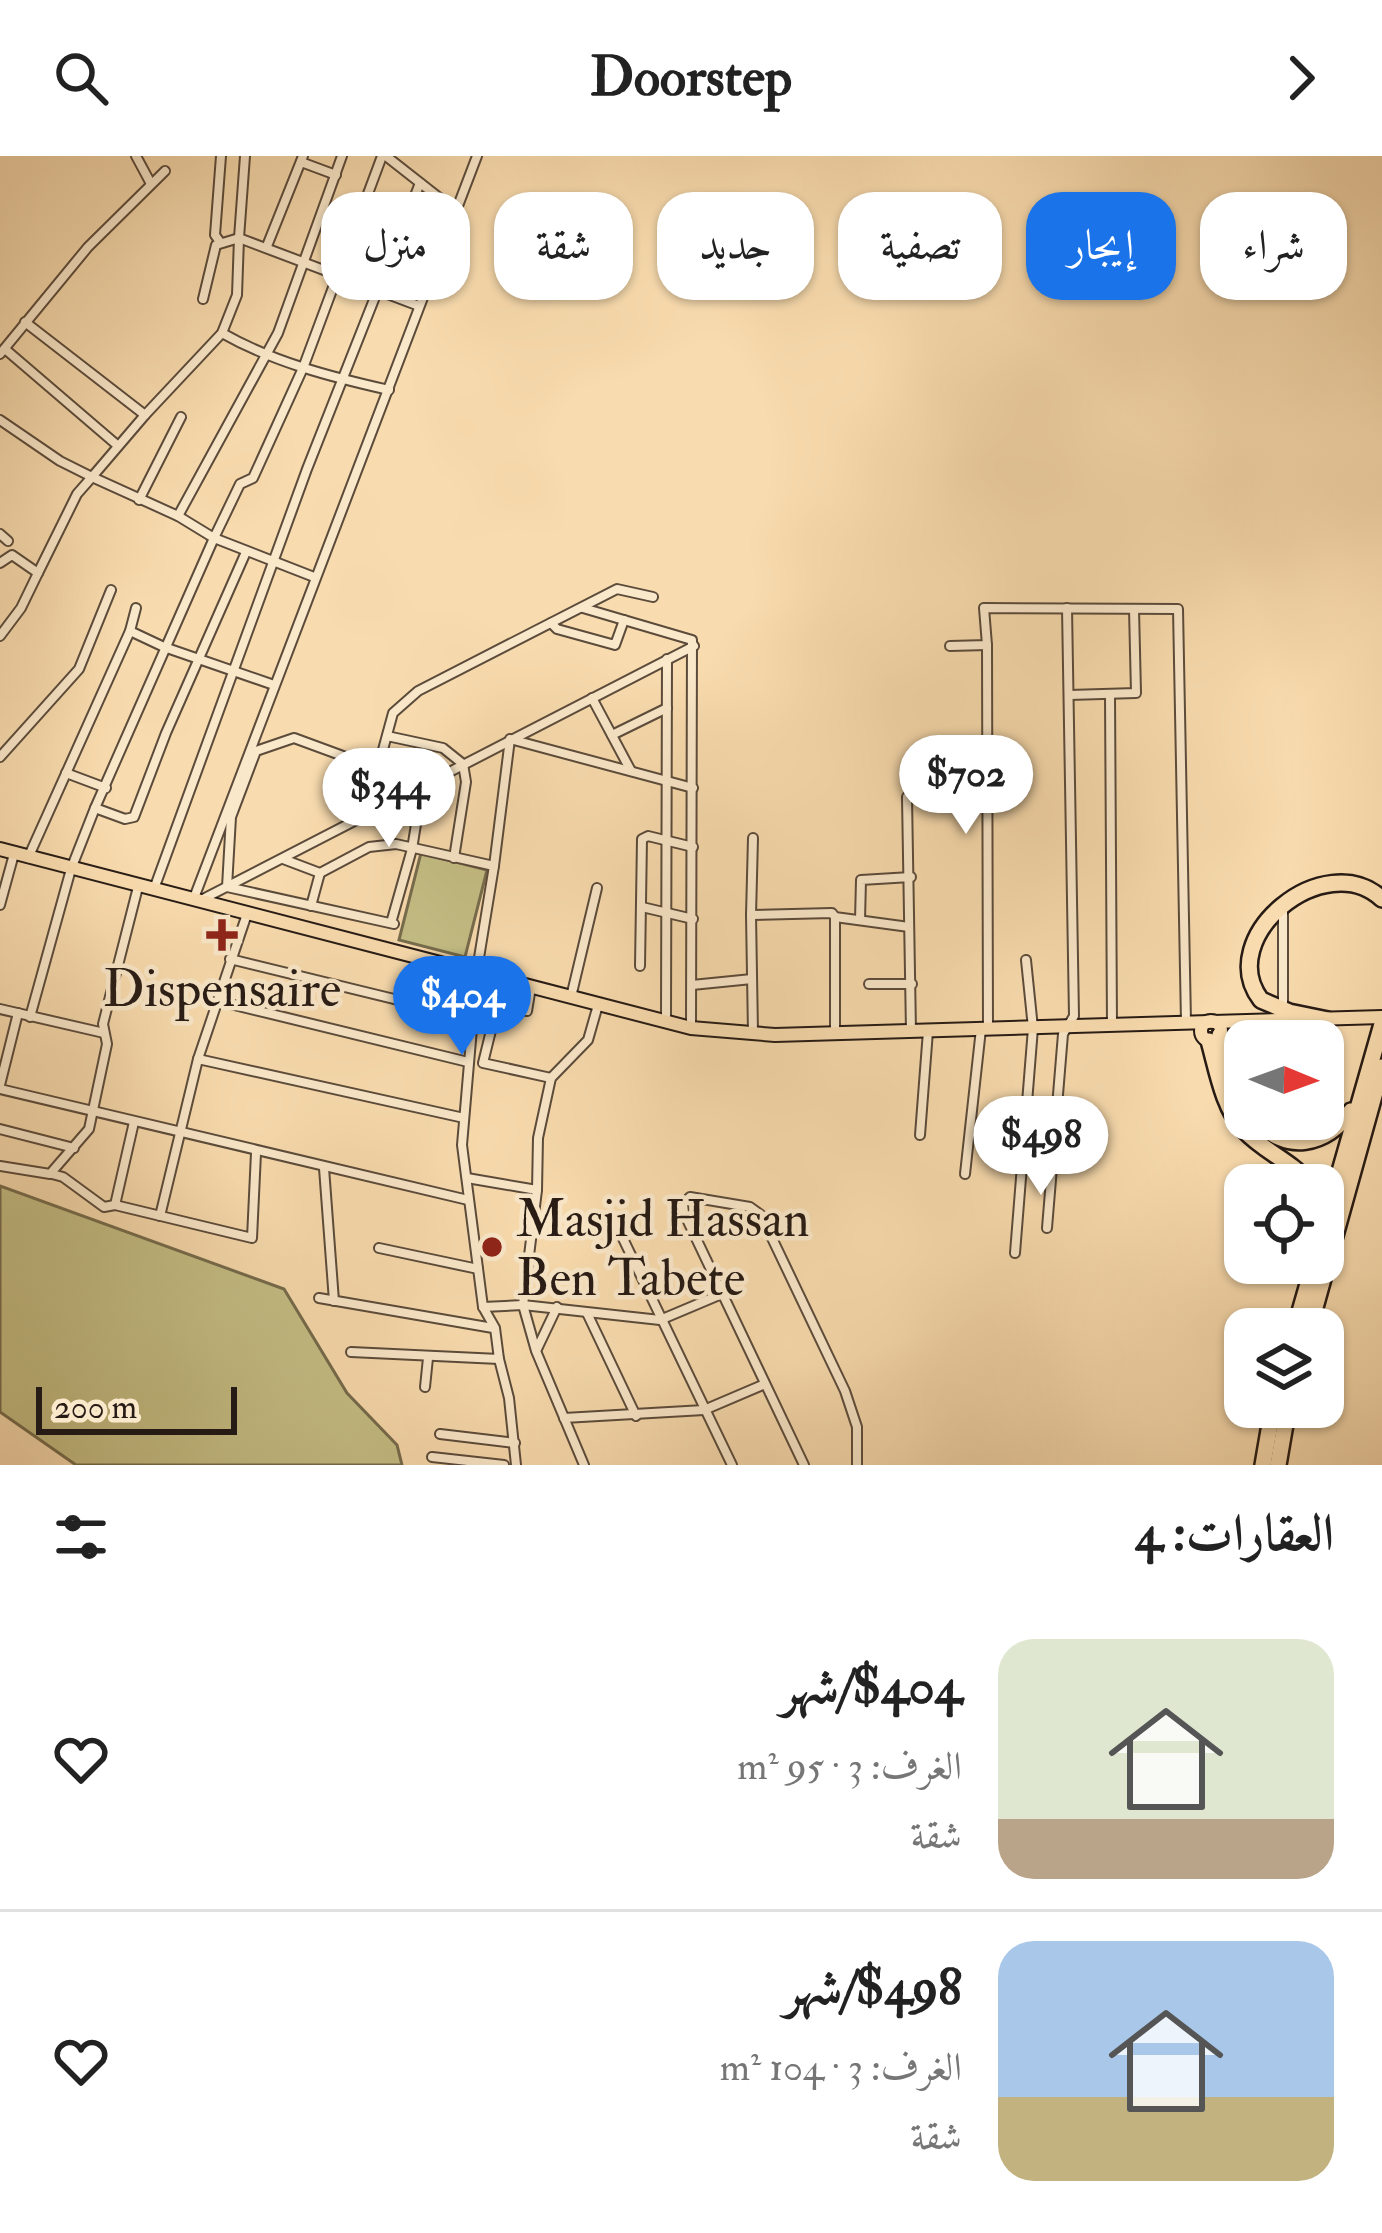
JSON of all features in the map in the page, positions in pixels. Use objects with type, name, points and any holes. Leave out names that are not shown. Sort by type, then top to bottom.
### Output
[{"type":"highway","points":[[1328,1020],[1283,1010],[1257,995],[1250,972],[1255,945],[1280,908],[1302,891],[1325,885],[1365,887],[1382,899]]},
{"type":"highway","points":[[1314,1308],[1375,1068],[1381,1026]]},
{"type":"highway","points":[[1212,1032],[1224,1063]]},
{"type":"highway","points":[[1212,1032],[1222,1088],[1238,1124],[1290,1164]]},
{"type":"highway","points":[[1344,1118],[1375,1068]]},
{"type":"highway","points":[[1344,1166],[1375,1068]]},
{"type":"highway","points":[[1284,1140],[1313,1140]]},
{"type":"highway","points":[[1263,1465],[1270,1428]]},
{"type":"highway","points":[[1278,1465],[1284,1428]]},
{"type":"main road","points":[[14,853],[691,1028],[753,1034],[1180,1024],[1212,1032],[1224,1029]]},
{"type":"main road","points":[[1344,1022],[1381,1026]]},
{"type":"street","points":[[136,156],[150,182]]},
{"type":"street","points":[[220,242],[215,236],[221,156]]},
{"type":"street","points":[[0,636],[21,608],[77,494],[222,333],[237,295],[245,156]]},
{"type":"street","points":[[178,516],[267,354],[342,156]]},
{"type":"street","points":[[370,192],[384,156],[432,192]]},
{"type":"street","points":[[463,156],[477,158],[464,192]]},
{"type":"street","points":[[267,246],[302,159],[336,176]]},
{"type":"street","points":[[117,445],[2,352],[88,247],[165,171]]},
{"type":"street","points":[[417,192],[420,183]]},
{"type":"street","points":[[220,242],[239,238],[321,268]]},
{"type":"street","points":[[203,299],[220,242]]},
{"type":"street","points":[[30,1017],[71,869],[95,808],[214,538],[240,484],[253,478],[329,300]]},
{"type":"street","points":[[153,891],[375,300]]},
{"type":"street","points":[[404,300],[419,306]]},
{"type":"street","points":[[196,900],[421,300]]},
{"type":"street","points":[[25,322],[145,415]]},
{"type":"street","points":[[222,333],[303,368],[389,390]]},
{"type":"street","points":[[139,500],[181,417]]},
{"type":"street","points":[[0,420],[60,461],[214,538],[314,577]]},
{"type":"street","points":[[95,808],[125,819],[134,817],[245,552]]},
{"type":"street","points":[[0,563],[12,555],[38,572]]},
{"type":"street","points":[[0,757],[79,669],[111,590]]},
{"type":"street","points":[[226,887],[233,808],[260,747],[294,738],[370,766],[381,757],[393,713],[418,691],[617,590],[652,597]]},
{"type":"street","points":[[0,905],[14,853],[66,773],[130,632],[136,608]]},
{"type":"street","points":[[581,608],[688,637],[694,646],[691,1028]]},
{"type":"street","points":[[965,1174],[985,1029],[984,608],[1178,609],[1180,1024]]},
{"type":"street","points":[[1047,1228],[1063,1034],[1074,1016],[1067,608]]},
{"type":"street","points":[[1069,695],[1136,693],[1134,609]]},
{"type":"street","points":[[551,623],[557,629],[615,645],[624,620]]},
{"type":"street","points":[[130,632],[274,685]]},
{"type":"street","points":[[950,646],[987,645]]},
{"type":"street","points":[[196,900],[694,646]]},
{"type":"street","points":[[666,1022],[667,659]]},
{"type":"street","points":[[1110,695],[1112,1025]]},
{"type":"street","points":[[592,698],[632,772]]},
{"type":"street","points":[[612,735],[667,708]]},
{"type":"street","points":[[387,736],[443,748],[463,764],[466,782],[454,858]]},
{"type":"street","points":[[510,740],[693,788]]},
{"type":"street","points":[[510,740],[476,970],[462,1145],[484,1307],[494,1328],[516,1465]]},
{"type":"street","points":[[66,773],[106,788]]},
{"type":"street","points":[[226,887],[393,924],[422,785]]},
{"type":"street","points":[[908,797],[911,1032]]},
{"type":"street","points":[[640,966],[642,839],[648,836],[693,847]]},
{"type":"street","points":[[753,838],[753,1034]]},
{"type":"street","points":[[282,858],[320,873],[369,848],[396,844],[494,866]]},
{"type":"street","points":[[311,906],[320,873]]},
{"type":"street","points":[[860,920],[861,880],[911,878]]},
{"type":"street","points":[[50,1174],[89,1129],[106,1044],[104,1033],[138,887]]},
{"type":"street","points":[[571,998],[597,888]]},
{"type":"street","points":[[641,907],[693,919]]},
{"type":"street","points":[[751,915],[814,912],[910,927]]},
{"type":"street","points":[[1283,912],[1283,1010]]},
{"type":"street","points":[[160,1216],[198,1058],[247,914]]},
{"type":"street","points":[[836,917],[836,1033]]},
{"type":"street","points":[[230,959],[472,1018]]},
{"type":"street","points":[[1015,1253],[1033,1028],[1026,960]]},
{"type":"street","points":[[692,985],[752,979]]},
{"type":"street","points":[[868,984],[912,984]]},
{"type":"street","points":[[531,987],[526,1011],[497,1006],[483,1063],[550,1078]]},
{"type":"street","points":[[218,1001],[468,1062]]},
{"type":"street","points":[[584,1465],[536,1351],[523,1304],[537,1190],[538,1138],[550,1078],[588,1040],[598,1005]]},
{"type":"street","points":[[0,1009],[104,1033]]},
{"type":"street","points":[[18,1013],[0,1087],[256,1153],[468,1200]]},
{"type":"street","points":[[920,1136],[928,1031]]},
{"type":"street","points":[[470,1040],[488,1044]]},
{"type":"street","points":[[198,1058],[464,1118]]},
{"type":"street","points":[[115,1205],[134,1122]]},
{"type":"street","points":[[0,1129],[74,1148]]},
{"type":"street","points":[[0,1166],[63,1177],[104,1207],[115,1205],[252,1238],[256,1153]]},
{"type":"street","points":[[324,1168],[334,1301]]},
{"type":"street","points":[[467,1178],[537,1190]]},
{"type":"street","points":[[804,1465],[684,1213],[683,1204],[690,1197],[750,1207],[761,1215],[845,1390],[857,1426],[857,1465]]},
{"type":"street","points":[[616,1224],[732,1465]]},
{"type":"street","points":[[379,1248],[478,1269]]},
{"type":"street","points":[[484,1307],[523,1304],[660,1320],[724,1292]]},
{"type":"street","points":[[319,1298],[494,1328]]},
{"type":"street","points":[[536,1351],[557,1307]]},
{"type":"street","points":[[586,1311],[636,1416]]},
{"type":"street","points":[[351,1352],[499,1359]]},
{"type":"street","points":[[425,1387],[428,1358]]},
{"type":"street","points":[[564,1418],[704,1409],[765,1384]]},
{"type":"street","points":[[440,1435],[515,1443]]},
{"type":"street","points":[[432,1457],[504,1465]]},
{"type":"shaded area","points":[[421,853],[487,870],[465,957],[399,940]]},
{"type":"shaded area","points":[[0,1186],[284,1289],[347,1393],[397,1445],[402,1465],[76,1465],[0,1412]]},
{"type":"place","name":"Dispensaire","points":[[222,935]]},
{"type":"place","name":"Masjid Hassan Ben Tabete","points":[[492,1247]]}]
